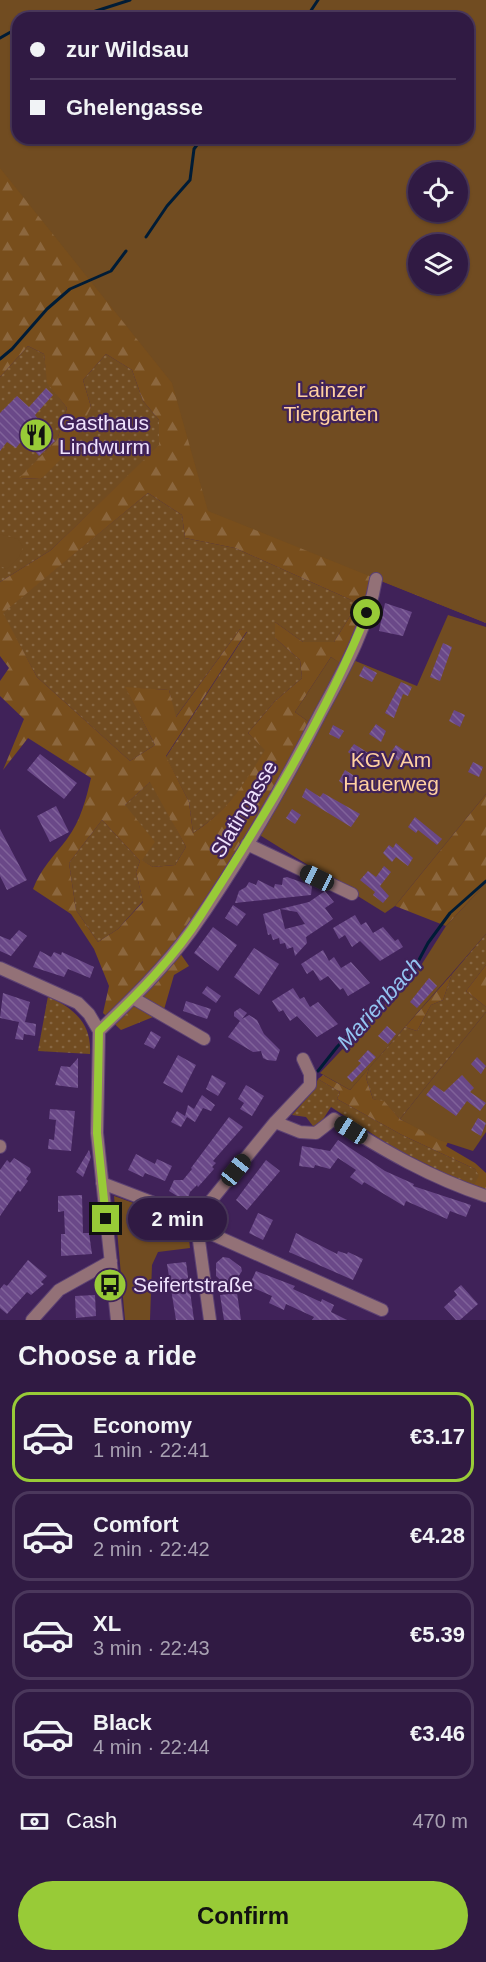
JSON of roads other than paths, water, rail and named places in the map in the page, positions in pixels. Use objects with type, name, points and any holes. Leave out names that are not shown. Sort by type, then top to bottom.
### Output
[{"type":"street","name":"Slatingasse","points":[[99,1031],[133,998],[190,932],[247,844],[301,752],[349,660],[373,598],[376,579]]},
{"type":"street","points":[[247,844],[352,894]]},
{"type":"street","points":[[0,968],[78,1003],[89,1014],[99,1031],[97,1133],[117,1320]]},
{"type":"street","points":[[133,998],[204,1039]]},
{"type":"street","points":[[210,1320],[197,1223],[275,1122],[310,1085],[310,1074],[303,1059]]},
{"type":"street","points":[[275,1122],[300,1132],[316,1133],[334,1119],[402,1162],[458,1187],[486,1196]]},
{"type":"street","points":[[102,1183],[197,1223],[382,1310]]},
{"type":"street","points":[[32,1320],[59,1290],[111,1261]]},
{"type":"waterway","points":[[93,12],[130,0]]},
{"type":"waterway","points":[[310,12],[318,0]]},
{"type":"waterway","points":[[0,38],[12,31]]},
{"type":"waterway","points":[[146,237],[167,206],[190,180],[194,149],[198,144]]},
{"type":"waterway","points":[[0,359],[12,349],[47,309],[70,289],[111,271],[126,251]]},
{"type":"waterway","name":"Marienbach","points":[[318,1071],[337,1047],[393,988],[412,973],[428,943],[450,913],[486,881]]},
{"type":"place","name":"Gasthaus Lindwurm","points":[[36,435]]},
{"type":"place","name":"Seifertstraße","points":[[110,1285]]},
{"type":"park label","name":"Lainzer Tiergarten","points":[[331,402]]},
{"type":"park label","name":"KGV Am Hauerweg","points":[[391,772]]}]
